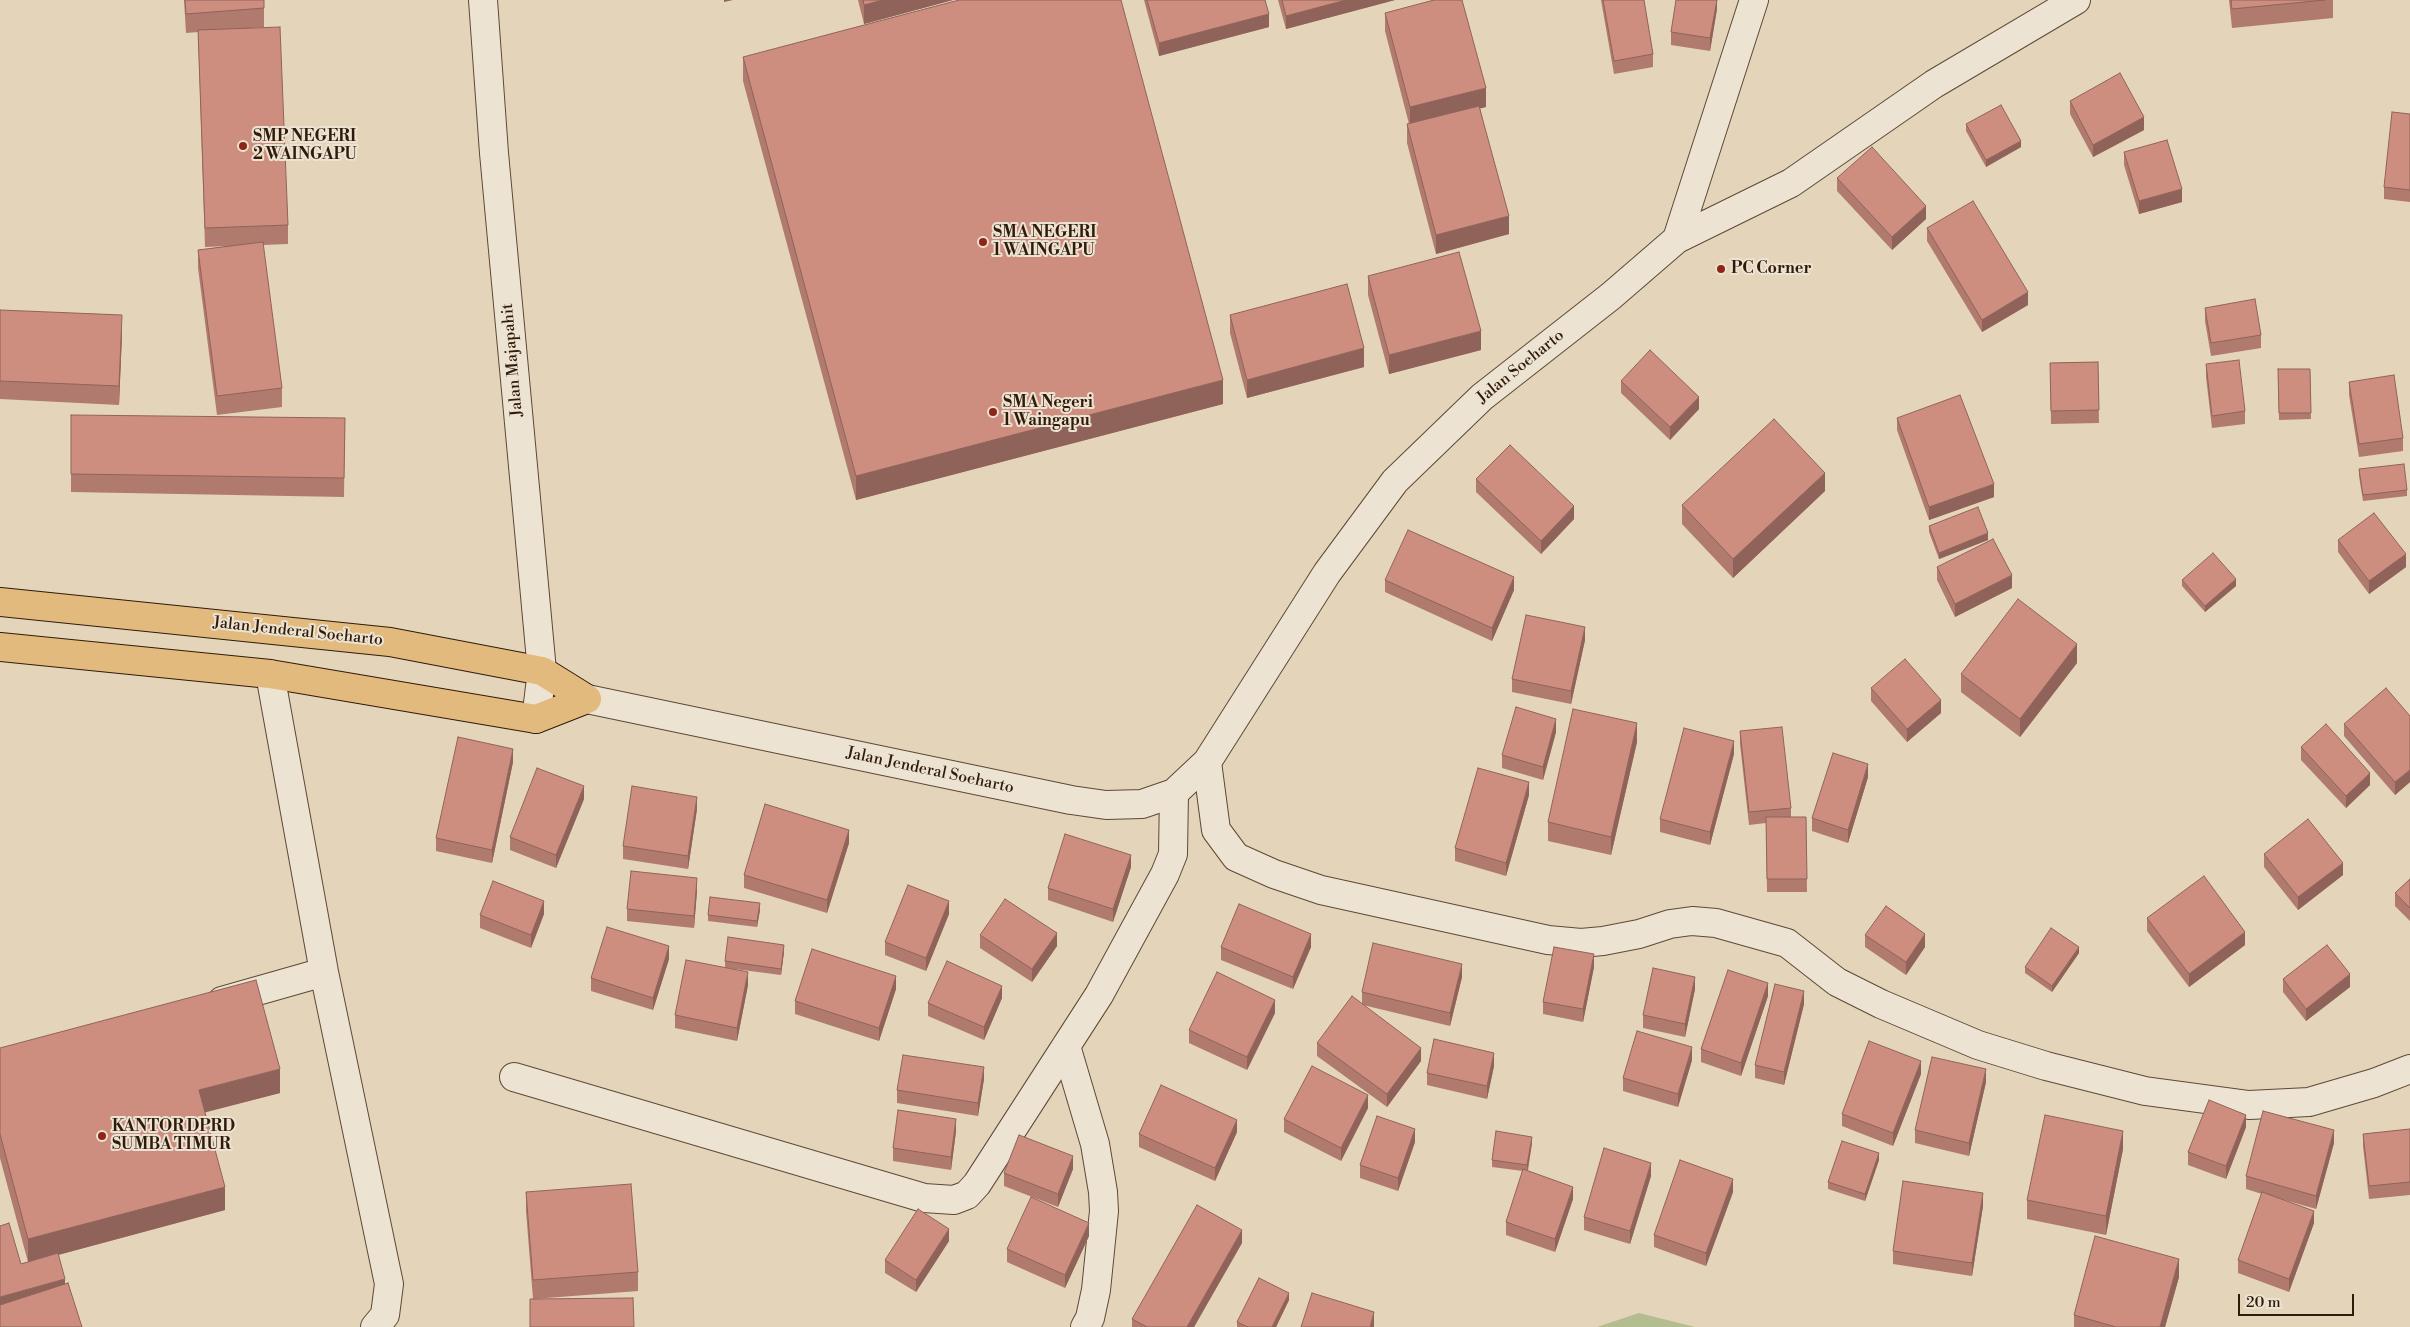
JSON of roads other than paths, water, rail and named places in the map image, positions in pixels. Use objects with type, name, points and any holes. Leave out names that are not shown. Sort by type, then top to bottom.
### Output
[{"type":"main road","name":"Jalan Jenderal Soeharto","points":[[0,602],[390,642],[542,671],[587,699]]},
{"type":"main road","points":[[0,647],[270,674],[536,719],[587,699]]},
{"type":"street","name":"Jalan Majapahit","points":[[483,0],[494,153],[542,671],[536,719]]},
{"type":"street","points":[[1678,239],[1754,0]]},
{"type":"street","name":"Jalan Soeharto","points":[[1238,716],[1327,573],[1395,481],[1482,397],[1611,296],[1678,239],[1791,183],[1934,84],[2076,0]]},
{"type":"street","points":[[270,674],[324,972],[389,1284],[386,1315],[376,1327]]},
{"type":"street","name":"Jalan Jenderal Soeharto","points":[[587,699],[1071,800],[1106,805],[1142,804],[1174,793],[1207,762],[1238,716]]},
{"type":"street","points":[[1207,762],[1216,830],[1236,857],[1274,874],[1321,890],[1548,940],[1581,943],[1602,942],[1670,924],[1692,921],[1716,923],[1788,943],[1837,982],[1889,1008],[1970,1042],[2046,1066],[2145,1091],[2249,1105],[2309,1102],[2374,1083],[2410,1069]]},
{"type":"street","points":[[514,1077],[924,1198],[946,1200],[967,1195],[1099,995],[1165,874],[1173,854],[1174,793]]},
{"type":"street","points":[[203,1006],[324,972]]},
{"type":"street","points":[[1066,1046],[1095,1144],[1104,1192],[1104,1212],[1096,1290],[1090,1318],[1086,1327]]},
{"type":"place","name":"SMP NEGERI 2 WAINGAPU","points":[[243,146]]},
{"type":"place","name":"SMA NEGERI 1 WAINGAPU","points":[[983,242]]},
{"type":"place","name":"PC Corner","points":[[1721,269]]},
{"type":"place","name":"SMA Negeri 1 Waingapu","points":[[993,412]]},
{"type":"place","name":"KANTOR DPRD SUMBA TIMUR","points":[[102,1136]]}]
